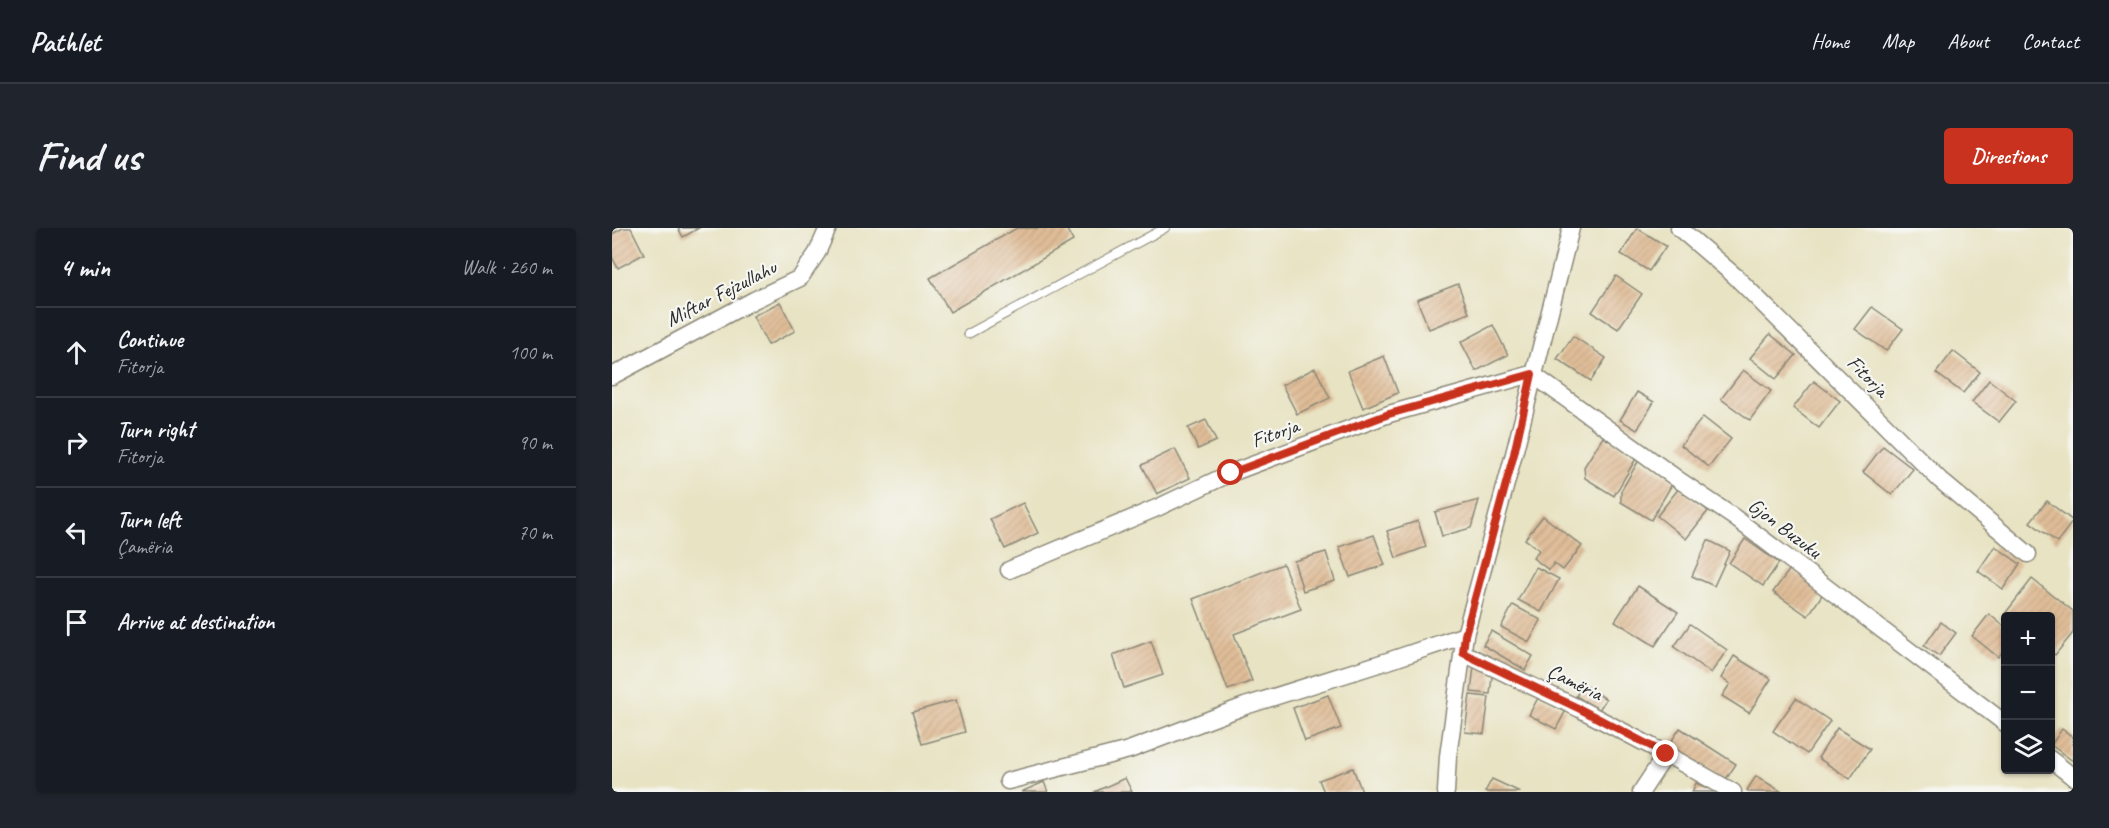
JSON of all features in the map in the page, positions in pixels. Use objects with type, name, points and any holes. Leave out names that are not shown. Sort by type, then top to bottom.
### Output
[{"type":"street","name":"Miftar Fejzullahu","points":[[612,376],[753,300],[800,278],[818,253],[828,228]]},
{"type":"street","points":[[1446,792],[1448,756],[1465,635],[1514,454],[1570,228]]},
{"type":"street","name":"Fitorja","points":[[1679,228],[1735,276],[1940,480],[2028,554]]},
{"type":"street","name":"Fitorja","points":[[1009,570],[1159,507],[1231,473],[1389,414],[1532,374]]},
{"type":"street","name":"Gjon Buzuku","points":[[1532,374],[1735,518],[2001,720]]},
{"type":"street","points":[[1008,781],[1129,750],[1245,706],[1465,635]]},
{"type":"street","name":"Çamëria","points":[[1463,653],[1580,709],[1733,792]]},
{"type":"street","points":[[1641,792],[1666,754]]},
{"type":"street","points":[[2055,763],[2073,777]]},
{"type":"lane","points":[[968,334],[1165,228]]},
{"type":"building","points":[[623,228],[631,228],[644,254],[618,268],[612,257],[612,234]]},
{"type":"building","points":[[678,228],[699,228],[683,237]]},
{"type":"building","points":[[1017,228],[1066,228],[1073,241],[950,312],[930,278]]},
{"type":"building","points":[[1637,228],[1666,246],[1649,271],[1621,254]]},
{"type":"building","points":[[1616,276],[1642,294],[1618,329],[1592,312]]},
{"type":"building","points":[[1458,284],[1469,313],[1429,329],[1417,300]]},
{"type":"building","points":[[780,302],[795,331],[768,345],[753,316]]},
{"type":"building","points":[[1872,307],[1903,329],[1886,351],[1855,329]]},
{"type":"building","points":[[1493,325],[1508,355],[1476,371],[1461,342]]},
{"type":"building","points":[[1770,334],[1796,355],[1776,379],[1750,358]]},
{"type":"building","points":[[1573,336],[1606,358],[1591,381],[1557,359]]},
{"type":"building","points":[[1953,351],[1980,372],[1963,393],[1936,373]]},
{"type":"building","points":[[1384,356],[1398,393],[1363,408],[1348,371]]},
{"type":"building","points":[[1315,368],[1330,398],[1297,414],[1282,385]]},
{"type":"building","points":[[1743,370],[1771,391],[1750,420],[1721,399]]},
{"type":"building","points":[[1989,380],[2016,401],[1999,422],[1972,402]]},
{"type":"building","points":[[1814,381],[1840,401],[1819,428],[1793,408]]},
{"type":"building","points":[[1637,392],[1654,402],[1637,430],[1620,420]]},
{"type":"building","points":[[1703,417],[1731,439],[1709,467],[1681,445]]},
{"type":"building","points":[[1206,420],[1216,441],[1198,449],[1188,428]]},
{"type":"building","points":[[1603,437],[1637,457],[1614,496],[1585,478],[1584,467]]},
{"type":"building","points":[[1883,446],[1913,469],[1892,495],[1863,472]]},
{"type":"building","points":[[1175,449],[1190,478],[1157,494],[1142,465]]},
{"type":"building","points":[[1639,460],[1674,481],[1651,520],[1621,502],[1621,491]]},
{"type":"building","points":[[1679,488],[1708,511],[1686,539],[1657,516]]},
{"type":"building","points":[[1479,500],[1471,528],[1442,536],[1435,512]]},
{"type":"building","points":[[2047,501],[2073,521],[2057,542],[2030,522]]},
{"type":"building","points":[[1023,503],[1038,533],[1005,549],[990,519]]},
{"type":"building","points":[[1543,516],[1582,546],[1563,570],[1554,563],[1549,570],[1533,558],[1539,550],[1525,539]]},
{"type":"building","points":[[1418,521],[1426,547],[1396,558],[1387,531]]},
{"type":"building","points":[[1374,535],[1385,565],[1350,577],[1339,547]]},
{"type":"building","points":[[1745,539],[1779,563],[1763,586],[1729,563]]},
{"type":"building","points":[[1708,540],[1730,551],[1714,586],[1692,576]]},
{"type":"building","points":[[1995,546],[2020,564],[2003,589],[1978,571]]},
{"type":"building","points":[[1326,552],[1335,581],[1303,591],[1294,561]]},
{"type":"building","points":[[1283,564],[1301,609],[1234,634],[1252,681],[1228,690],[1193,599]]},
{"type":"building","points":[[1536,567],[1559,579],[1541,612],[1518,600]]},
{"type":"building","points":[[1790,569],[1824,592],[1808,616],[1773,592]]},
{"type":"building","points":[[2032,579],[2073,611],[2073,633],[2055,655],[2055,612],[2006,612]]},
{"type":"building","points":[[1638,586],[1678,612],[1655,646],[1615,621]]},
{"type":"building","points":[[1513,605],[1541,620],[1529,642],[1501,627]]},
{"type":"building","points":[[1989,614],[2001,624],[2001,654],[1998,657],[1972,636]]},
{"type":"building","points":[[1941,622],[1956,633],[1939,656],[1924,646]]},
{"type":"building","points":[[1690,624],[1727,650],[1711,673],[1674,647]]},
{"type":"building","points":[[1491,631],[1533,656],[1525,670],[1483,645]]},
{"type":"building","points":[[1151,641],[1163,675],[1124,688],[1113,655]]},
{"type":"building","points":[[1734,656],[1771,679],[1749,713],[1722,696],[1730,684],[1721,678]]},
{"type":"building","points":[[1474,666],[1493,668],[1490,694],[1471,692]]},
{"type":"building","points":[[1583,684],[1606,699],[1599,710],[1576,696]]},
{"type":"building","points":[[1328,695],[1341,728],[1305,741],[1293,708]]},
{"type":"building","points":[[1470,695],[1489,697],[1484,734],[1465,732]]},
{"type":"building","points":[[1539,696],[1566,710],[1556,729],[1529,715]]},
{"type":"building","points":[[1796,698],[1830,721],[1807,754],[1773,731]]},
{"type":"building","points":[[956,700],[965,732],[922,744],[912,712]]},
{"type":"building","points":[[1680,728],[1736,764],[1725,781],[1669,745]]},
{"type":"building","points":[[1837,728],[1870,749],[1850,779],[1818,758]]},
{"type":"building","points":[[2062,729],[2073,737],[2073,761],[2055,748],[2055,739]]},
{"type":"building","points":[[1353,768],[1362,792],[1324,792],[1319,780]]},
{"type":"building","points":[[1756,776],[1782,792],[1750,792],[1747,790]]},
{"type":"building","points":[[1125,778],[1132,792],[1094,792]]},
{"type":"building","points":[[1492,779],[1520,792],[1485,792]]},
{"type":"building","points":[[1044,782],[1048,792],[1021,792]]},
{"type":"building","points":[[1696,783],[1716,792],[1692,792]]},
{"type":"route","points":[[1231,473],[1389,414],[1532,374],[1514,454],[1465,635],[1463,653],[1580,709],[1666,754]]}]
